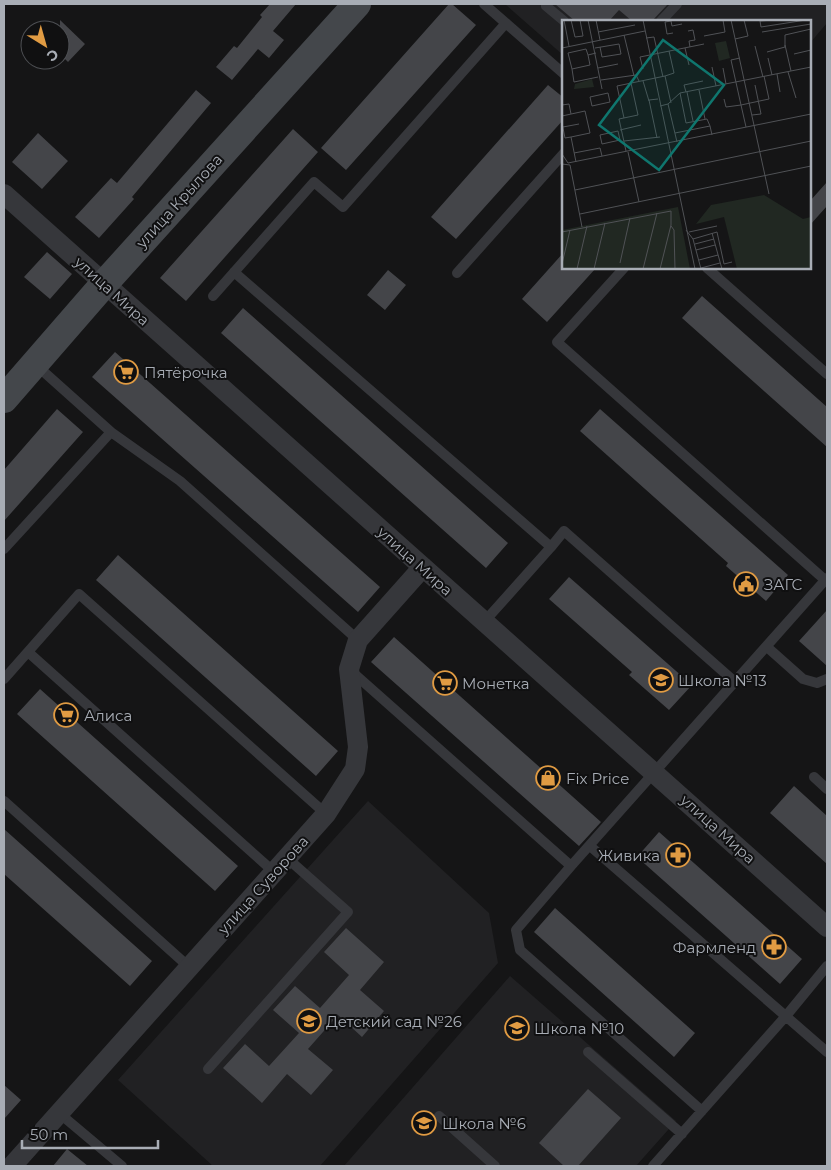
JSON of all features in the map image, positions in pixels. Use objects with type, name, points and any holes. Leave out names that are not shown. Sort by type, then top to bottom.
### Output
[{"type":"main road","name":"улица Крылова","points":[[4,399],[104,284],[357,4]]},
{"type":"street","name":"улица Мира","points":[[4,194],[827,927]]},
{"type":"street","name":"улица Суворова","points":[[11,1166],[326,814],[355,768],[358,748],[349,669],[358,640],[423,567]]},
{"type":"lane","points":[[484,4],[562,72]]},
{"type":"lane","points":[[547,4],[546,6],[562,20]]},
{"type":"lane","points":[[662,20],[677,4]]},
{"type":"lane","points":[[213,296],[314,182],[343,207],[506,23]]},
{"type":"lane","points":[[457,273],[562,155]]},
{"type":"lane","points":[[623,269],[558,342],[826,579],[516,930],[520,950],[702,1111]]},
{"type":"lane","points":[[708,269],[827,374]]},
{"type":"lane","points":[[234,272],[550,546]]},
{"type":"lane","points":[[35,364],[111,432],[180,481],[358,640]]},
{"type":"lane","points":[[4,549],[111,432]]},
{"type":"lane","points":[[484,622],[564,531],[734,682]]},
{"type":"lane","points":[[4,679],[79,594],[326,814]]},
{"type":"lane","points":[[767,647],[803,679],[817,683],[827,679]]},
{"type":"lane","points":[[28,652],[281,865],[348,912],[208,1070]]},
{"type":"lane","points":[[349,669],[571,866]]},
{"type":"lane","points":[[814,777],[827,789]]},
{"type":"lane","points":[[4,801],[189,967]]},
{"type":"lane","points":[[590,846],[827,1052]]},
{"type":"lane","points":[[653,1166],[786,1016],[827,966]]},
{"type":"lane","points":[[588,1052],[682,1134]]},
{"type":"lane","points":[[59,1113],[122,1166]]},
{"type":"lane","points":[[439,1116],[495,1166]]},
{"type":"lane","points":[[4,1160],[11,1166]]},
{"type":"shaded area","points":[[505,4],[827,4],[827,23],[811,42],[811,20],[562,20],[562,54]]},
{"type":"shaded area","name":"Детский сад №26","points":[[368,801],[489,913],[498,963],[320,1166],[213,1166],[118,1080]]},
{"type":"shaded area","name":"Школа №10","points":[[510,976],[676,1121],[636,1166],[344,1166]]},
{"type":"building","points":[[270,4],[296,4],[273,31],[284,40],[269,58],[258,49],[232,80],[216,67],[234,46],[237,48]]},
{"type":"building","points":[[449,4],[452,4],[476,25],[346,170],[321,148]]},
{"type":"building","points":[[555,4],[668,4],[653,20],[631,20],[619,10],[610,20],[574,20]]},
{"type":"building","points":[[70,30],[85,44],[70,60]]},
{"type":"building","points":[[548,85],[562,96],[562,121],[456,239],[431,217]]},
{"type":"building","points":[[196,90],[211,103],[132,197],[134,199],[99,238],[75,217],[111,178],[117,183]]},
{"type":"building","points":[[293,129],[318,152],[186,301],[160,278]]},
{"type":"building","points":[[38,133],[68,161],[42,189],[12,162]]},
{"type":"building","points":[[827,182],[827,206],[811,224],[811,200]]},
{"type":"building","points":[[47,252],[72,274],[50,299],[24,277]]},
{"type":"building","points":[[562,254],[562,269],[595,269],[547,322],[522,299]]},
{"type":"building","points":[[388,270],[406,285],[385,310],[367,295]]},
{"type":"building","points":[[702,296],[827,407],[827,447],[682,318]]},
{"type":"building","points":[[243,308],[508,543],[486,568],[221,333]]},
{"type":"building","points":[[115,352],[380,587],[358,612],[92,377]]},
{"type":"building","points":[[57,409],[83,432],[4,521],[4,470]]},
{"type":"building","points":[[600,409],[788,575],[766,601],[726,566],[728,563],[580,431]]},
{"type":"building","points":[[118,555],[338,751],[316,776],[96,580]]},
{"type":"building","points":[[569,577],[692,685],[669,710],[629,675],[632,672],[549,599]]},
{"type":"building","points":[[827,610],[827,666],[799,641]]},
{"type":"building","points":[[394,637],[601,822],[579,846],[371,662]]},
{"type":"building","points":[[40,689],[238,866],[215,891],[17,714]]},
{"type":"building","points":[[794,786],[827,816],[827,864],[770,813]]},
{"type":"building","points":[[4,829],[152,961],[130,986],[4,874]]},
{"type":"building","points":[[659,832],[802,959],[780,984],[637,857]]},
{"type":"building","points":[[555,908],[695,1033],[674,1057],[534,932]]},
{"type":"building","points":[[346,928],[384,962],[360,990],[384,1011],[362,1037],[338,1015],[308,1049],[333,1070],[311,1095],[287,1074],[262,1103],[223,1068],[245,1044],[269,1066],[299,1033],[273,1010],[295,986],[320,1008],[349,975],[324,952]]},
{"type":"building","points":[[4,1085],[21,1100],[4,1119]]},
{"type":"building","points":[[588,1089],[621,1118],[578,1166],[564,1166],[539,1143]]},
{"type":"building","points":[[67,1149],[88,1166],[53,1166]]},
{"type":"place","name":"Пятёрочка","points":[[126,372]]},
{"type":"place","name":"ЗАГС","points":[[746,584]]},
{"type":"place","name":"Школа №13","points":[[661,680]]},
{"type":"place","name":"Монетка","points":[[445,683]]},
{"type":"place","name":"Алиса","points":[[66,715]]},
{"type":"place","name":"Fix Price","points":[[548,778]]},
{"type":"place","name":"Живика","points":[[678,855]]},
{"type":"place","name":"Фармленд","points":[[774,947]]},
{"type":"place","name":"Детский сад №26","points":[[309,1021]]},
{"type":"place","name":"Школа №10","points":[[517,1028]]},
{"type":"place","name":"Школа №6","points":[[424,1123]]}]
